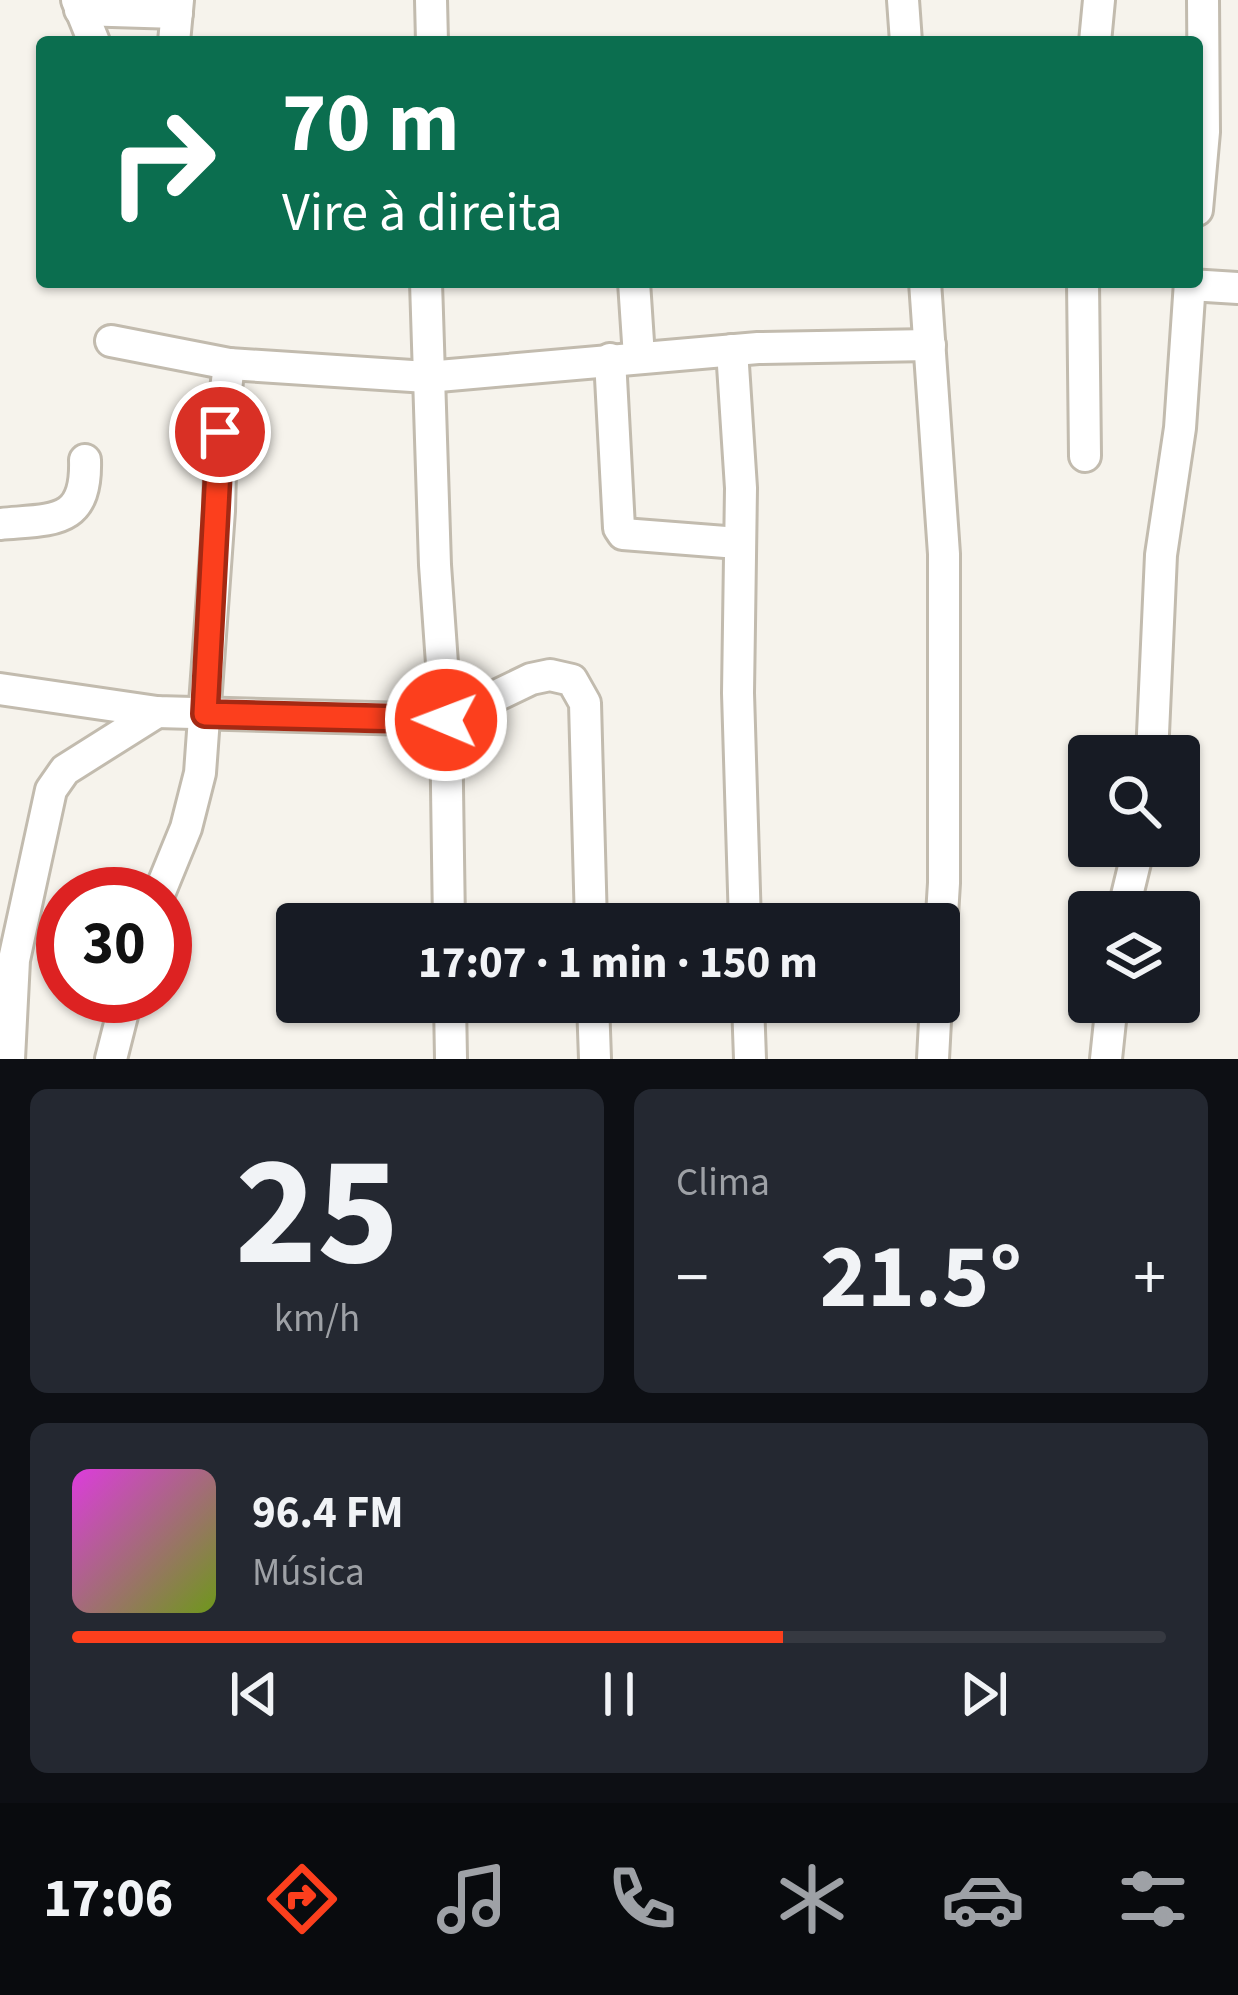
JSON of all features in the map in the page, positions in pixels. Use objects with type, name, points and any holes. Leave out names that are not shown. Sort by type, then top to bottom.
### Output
[{"type":"street","points":[[431,0],[432,36]]},
{"type":"street","points":[[903,0],[906,36]]},
{"type":"street","points":[[1096,36],[1099,0]]},
{"type":"street","points":[[1203,0],[1203,143]]},
{"type":"street","points":[[92,36],[79,5],[176,18]]},
{"type":"street","points":[[1203,284],[1238,288]]},
{"type":"street","points":[[426,288],[446,720],[449,903]]},
{"type":"street","points":[[633,288],[614,479],[622,534],[738,544]]},
{"type":"street","points":[[925,288],[944,554],[943,903]]},
{"type":"street","points":[[1084,288],[1085,456]]},
{"type":"street","points":[[1153,735],[1161,555],[1180,428],[1190,288]]},
{"type":"street","points":[[111,341],[230,364],[427,377],[732,350],[930,345]]},
{"type":"street","points":[[732,350],[741,488],[738,693],[745,903]]},
{"type":"street","points":[[170,867],[200,773],[220,432],[230,364]]},
{"type":"street","points":[[1,516],[49,519],[73,508],[86,488],[85,460]]},
{"type":"street","points":[[0,689],[157,712],[446,720],[531,679],[562,675],[579,690],[585,704],[590,903]]},
{"type":"street","points":[[10,1059],[7,960],[51,790],[65,770],[157,712]]},
{"type":"street","points":[[111,1059],[120,1023]]},
{"type":"street","points":[[450,1023],[451,1059]]},
{"type":"street","points":[[594,1023],[595,1059]]},
{"type":"street","points":[[749,1023],[750,1059]]},
{"type":"street","points":[[933,1059],[936,1023]]},
{"type":"street","points":[[1106,1059],[1110,1023]]},
{"type":"route","points":[[220,432],[205,714],[446,720]]}]
